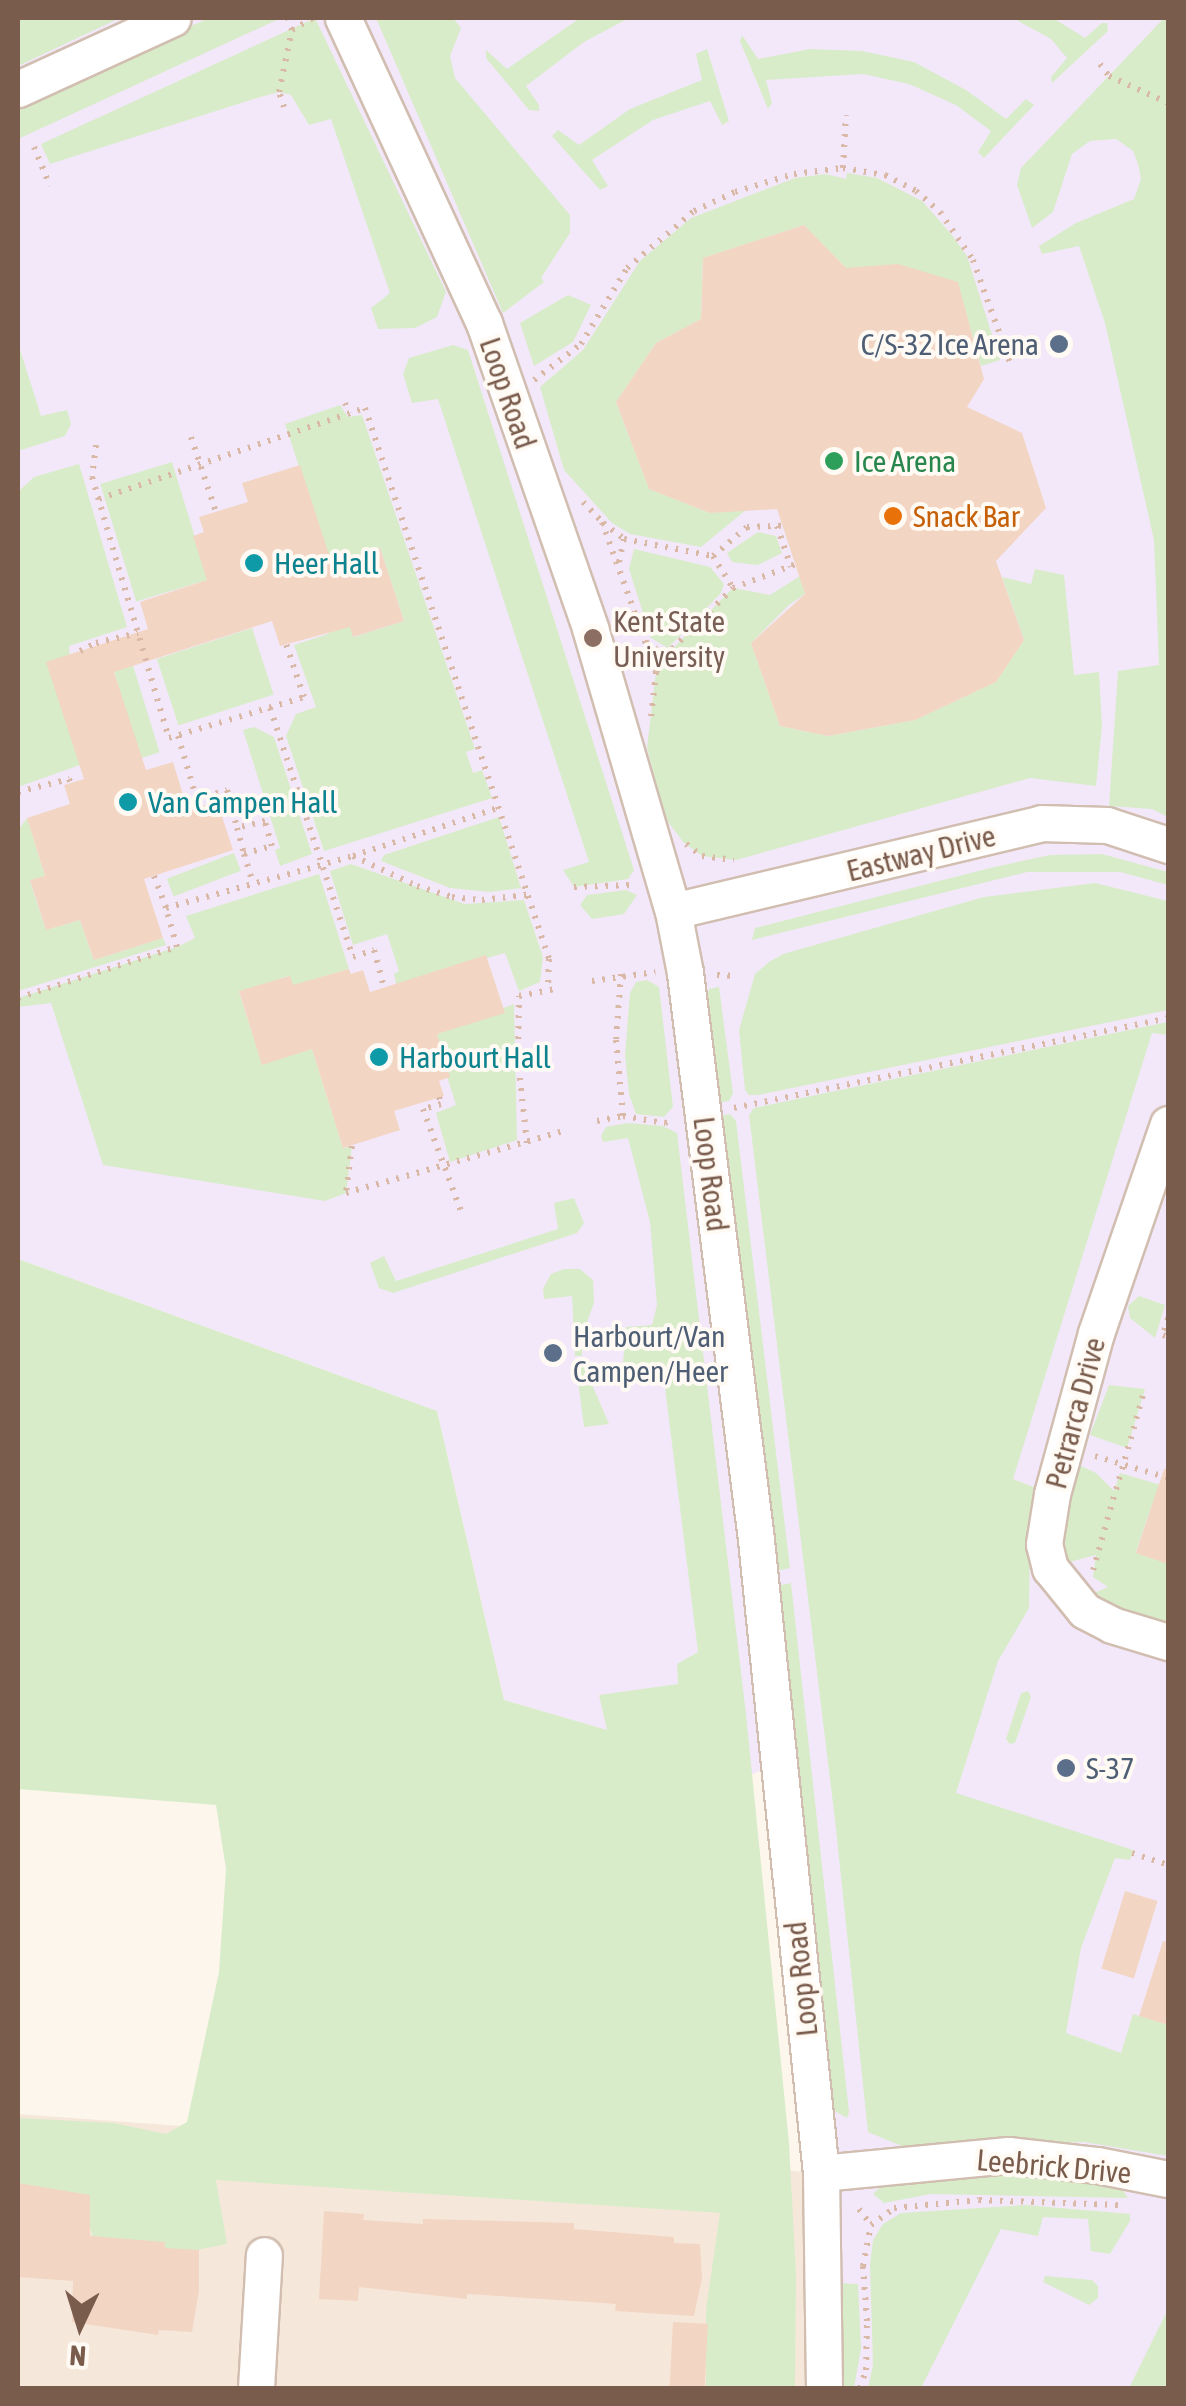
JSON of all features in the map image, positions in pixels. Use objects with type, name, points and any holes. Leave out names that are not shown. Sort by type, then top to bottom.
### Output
[{"type":"street","points":[[18,89],[173,18]]},
{"type":"street","name":"Loop Road","points":[[343,18],[484,323],[596,647],[673,912],[685,973],[754,1520],[821,2173],[824,2388]]},
{"type":"street","name":"Eastway Drive","points":[[673,912],[1041,823],[1107,825],[1168,845]]},
{"type":"street","name":"Petrarca Drive","points":[[1168,1124],[1096,1334],[1044,1544],[1050,1568],[1085,1610],[1112,1625],[1168,1642]]},
{"type":"street","name":"Leebrick Drive","points":[[821,2173],[1008,2155],[1097,2164],[1168,2179]]},
{"type":"street","points":[[256,2388],[264,2255]]},
{"type":"path","points":[[284,108],[279,92],[292,30],[288,18]]},
{"type":"path","points":[[292,30],[314,18]]},
{"type":"path","points":[[1100,64],[1109,76],[1168,103]]},
{"type":"path","points":[[843,168],[846,116]]},
{"type":"path","points":[[34,147],[50,186]]},
{"type":"path","points":[[533,381],[581,344],[628,268],[694,211],[735,192],[794,174],[843,168],[886,175],[916,190],[940,212],[973,260],[1010,363]]},
{"type":"path","points":[[526,365],[538,400]]},
{"type":"path","points":[[345,403],[349,413]]},
{"type":"path","points":[[99,499],[365,408],[549,959],[551,989],[519,996],[518,1060],[527,1143]]},
{"type":"path","points":[[190,437],[216,512]]},
{"type":"path","points":[[96,445],[92,477],[169,738],[304,697],[286,644]]},
{"type":"path","points":[[580,499],[624,539],[713,556],[733,588]]},
{"type":"path","points":[[602,522],[656,672]]},
{"type":"path","points":[[649,729],[656,672],[665,656],[733,588],[794,566],[780,526],[747,527],[713,556]]},
{"type":"path","points":[[618,566],[624,539]]},
{"type":"path","points":[[80,651],[138,634]]},
{"type":"path","points":[[645,641],[665,656]]},
{"type":"path","points":[[270,708],[353,957],[374,950],[384,988]]},
{"type":"path","points":[[178,736],[197,800]]},
{"type":"path","points":[[18,792],[68,779],[72,782]]},
{"type":"path","points":[[186,804],[228,790],[253,884]]},
{"type":"path","points":[[166,908],[353,856],[500,807]]},
{"type":"path","points":[[236,828],[265,821],[272,846],[244,854]]},
{"type":"path","points":[[675,831],[702,856],[736,860]]},
{"type":"path","points":[[353,856],[417,886],[452,896],[482,900],[530,894]]},
{"type":"path","points":[[701,864],[712,858]]},
{"type":"path","points":[[18,998],[177,946],[154,876]]},
{"type":"path","points":[[574,887],[635,885]]},
{"type":"path","points":[[592,981],[656,972]]},
{"type":"path","points":[[621,974],[616,1040],[623,1116]]},
{"type":"path","points":[[716,975],[738,976]]},
{"type":"path","points":[[727,1109],[1168,1018]]},
{"type":"path","points":[[440,1098],[441,1104],[423,1108],[461,1211]]},
{"type":"path","points":[[597,1121],[623,1116],[665,1123],[674,1120]]},
{"type":"path","points":[[352,1146],[346,1192],[560,1132]]},
{"type":"path","points":[[1168,1318],[1163,1336],[1168,1338]]},
{"type":"path","points":[[1093,1576],[1145,1389]]},
{"type":"path","points":[[1065,1447],[1168,1478]]},
{"type":"path","points":[[1132,1854],[1168,1865]]},
{"type":"path","points":[[860,2388],[866,2370],[863,2266],[871,2226],[894,2208],[979,2200],[1126,2206]]},
{"type":"path","points":[[859,2208],[871,2226]]},
{"type":"shaded area","name":"Kent State University","points":[[18,18],[1168,18],[1168,2388],[824,2388],[778,1762],[721,1789],[608,1731],[504,1700],[437,1411],[18,1259]]},
{"type":"shaded area","points":[[18,2114],[821,2173],[824,2388],[18,2388]]},
{"type":"green space","points":[[18,18],[120,18],[18,66]]},
{"type":"green space","points":[[209,18],[279,19],[18,139],[18,104]]},
{"type":"green space","points":[[315,18],[446,292],[437,317],[415,328],[378,329],[371,308],[390,293],[331,119],[309,125],[291,95],[279,92],[257,98],[50,164],[41,144]]},
{"type":"green space","points":[[376,18],[453,18],[461,28],[450,56],[455,78],[570,215],[570,233],[541,278],[544,282],[503,313]]},
{"type":"green space","points":[[580,18],[629,18],[584,42],[526,86],[539,105],[539,111],[529,110],[486,58],[486,50],[507,69]]},
{"type":"green space","points":[[1013,18],[1053,18],[1085,38],[1102,23],[1107,23],[1108,31],[1052,83],[1051,77],[1067,58],[1051,39]]},
{"type":"green space","points":[[1168,18],[1168,817],[1152,809],[1109,806],[1118,671],[1159,665],[1154,540],[1105,323],[1079,246],[1042,254],[1039,246],[1076,223],[1134,199],[1141,179],[1138,164],[1133,151],[1116,139],[1090,141],[1072,154],[1053,212],[1032,228],[1017,185],[1021,168]]},
{"type":"green space","points":[[742,35],[758,59],[810,49],[862,51],[914,62],[966,90],[1006,119],[1026,99],[1034,105],[984,158],[978,152],[991,131],[956,105],[909,84],[863,74],[766,80],[772,103],[768,109],[740,41]]},
{"type":"green space","points":[[707,49],[729,121],[722,125],[710,101],[653,120],[592,160],[608,186],[600,190],[552,136],[558,130],[579,145],[630,109],[702,80],[696,54]]},
{"type":"green space","points":[[847,173],[877,178],[922,201],[952,235],[967,256],[1000,360],[981,366],[957,282],[846,268],[804,225],[703,258],[701,319],[656,343],[616,402],[649,489],[710,513],[746,510],[701,547],[630,534],[612,523],[564,470],[540,387],[583,350],[640,261],[691,218],[795,178],[826,174],[846,179]]},
{"type":"green space","points":[[568,295],[591,305],[573,342],[534,366],[520,323]]},
{"type":"green space","points":[[18,343],[41,416],[67,410],[71,424],[65,436],[18,451]]},
{"type":"green space","points":[[453,345],[468,350],[634,870],[628,879],[574,887],[563,870],[589,862],[438,399],[412,403],[403,374],[409,358]]},
{"type":"green space","points":[[340,405],[348,417],[362,415],[475,749],[466,752],[473,773],[482,770],[492,798],[324,851],[286,736],[296,714],[316,707],[294,645],[328,634],[324,620],[346,614],[354,637],[404,621],[380,548],[331,564],[285,424]]},
{"type":"green space","points":[[172,462],[208,580],[136,602],[100,484]]},
{"type":"green space","points":[[79,464],[127,627],[69,646],[80,765],[18,787],[20,490],[34,477]]},
{"type":"green space","points":[[758,532],[776,536],[782,553],[758,565],[732,562],[727,553]]},
{"type":"green space","points":[[634,549],[710,567],[724,584],[721,593],[668,648],[651,638],[629,569]]},
{"type":"green space","points":[[1035,569],[1064,575],[1074,675],[1099,672],[1102,726],[1096,786],[1030,778],[736,860],[702,856],[683,842],[666,819],[647,748],[656,672],[665,656],[733,588],[770,595],[800,576],[805,594],[751,643],[780,726],[828,736],[915,720],[996,682],[1024,640],[1002,577],[1031,584]]},
{"type":"green space","points":[[252,628],[274,695],[179,725],[157,659]]},
{"type":"green space","points":[[128,649],[160,752],[140,758],[109,655]]},
{"type":"green space","points":[[254,727],[274,737],[312,854],[280,866],[275,850],[280,848],[243,730]]},
{"type":"green space","points":[[499,817],[521,888],[490,892],[450,888],[381,861],[384,855]]},
{"type":"green space","points":[[27,818],[45,876],[30,881],[46,930],[80,920],[94,960],[163,938],[166,945],[18,991],[18,830]]},
{"type":"green space","points":[[234,853],[241,871],[174,897],[167,879]]},
{"type":"green space","points":[[1102,854],[1168,872],[1168,885],[1120,872],[1027,872],[752,940],[755,928],[990,868],[1050,855]]},
{"type":"green space","points":[[351,864],[465,904],[524,900],[543,957],[540,982],[519,991],[505,953],[396,984],[394,974],[399,971],[387,934],[353,945],[330,871]]},
{"type":"green space","points":[[319,874],[349,969],[315,979],[297,996],[289,976],[239,992],[262,1064],[312,1049],[343,1148],[352,1146],[346,1193],[325,1201],[103,1165],[51,1003],[18,1007],[18,998],[177,947],[195,938],[186,916]]},
{"type":"green space","points":[[1095,883],[1168,901],[1168,1010],[758,1095],[749,1095],[745,1090],[739,1030],[755,974],[769,962],[783,954],[984,897]]},
{"type":"green space","points":[[626,890],[637,895],[624,914],[592,919],[580,905],[587,895]]},
{"type":"green space","points":[[647,980],[659,987],[673,1107],[664,1117],[636,1114],[629,1094],[625,1055],[630,993],[636,982]]},
{"type":"green space","points":[[719,987],[733,1093],[729,1101],[716,1103],[704,1009],[709,989]]},
{"type":"green space","points":[[514,1004],[517,1140],[450,1162],[436,1113],[456,1105],[434,1035]]},
{"type":"green space","points":[[1168,1022],[1168,1035],[1152,1033],[1013,1479],[1039,1489],[1030,1534],[1029,1608],[998,1661],[956,1793],[1133,1850],[1130,1860],[1115,1858],[1081,1948],[1066,2033],[1121,2053],[1133,2014],[1168,2025],[1168,2156],[1084,2142],[904,2147],[868,2132],[835,1820],[749,1115],[754,1108]]},
{"type":"green space","points":[[730,1114],[736,1121],[790,1568],[772,1572],[719,1116]]},
{"type":"green space","points":[[628,1123],[663,1126],[677,1133],[746,1714],[789,2143],[796,2274],[795,2388],[706,2388],[706,2309],[720,2213],[216,2180],[227,2244],[155,2258],[97,2250],[80,2194],[18,2195],[18,2118],[114,2123],[166,2134],[187,2122],[219,1972],[226,1869],[216,1805],[18,1789],[18,1259],[437,1411],[504,1700],[607,1730],[599,1695],[678,1684],[677,1664],[698,1652],[663,1372],[636,1370],[623,1363],[626,1327],[652,1325],[657,1305],[650,1222],[628,1138],[603,1142],[601,1136],[606,1127]]},
{"type":"green space","points":[[574,1198],[584,1223],[577,1233],[393,1293],[379,1288],[370,1263],[384,1256],[396,1281],[558,1229],[554,1203]]},
{"type":"green space","points":[[580,1269],[593,1280],[594,1303],[582,1336],[582,1356],[575,1356],[572,1296],[544,1299],[543,1289],[551,1274]]},
{"type":"green space","points":[[1139,1296],[1165,1305],[1155,1338],[1130,1318],[1128,1306]]},
{"type":"green space","points":[[576,1366],[584,1366],[609,1424],[584,1427]]},
{"type":"green space","points":[[1109,1385],[1145,1389],[1127,1448],[1090,1435]]},
{"type":"green space","points":[[1079,1465],[1096,1473],[1114,1491],[1120,1473],[1168,1487],[1168,1510],[1152,1505],[1136,1552],[1168,1564],[1168,1626],[1087,1596],[1108,1587],[1093,1577],[1096,1555],[1062,1564],[1060,1526]]},
{"type":"green space","points":[[791,1583],[847,2118],[833,2110],[776,1586]]},
{"type":"green space","points":[[1028,1691],[1031,1697],[1015,1743],[1010,1744],[1006,1739],[1021,1693]]},
{"type":"green space","points":[[963,2174],[1098,2178],[1120,2186],[1128,2198],[931,2194],[884,2203],[873,2194],[879,2188]]},
{"type":"green space","points":[[1025,2205],[1130,2214],[1130,2221],[1110,2254],[1091,2251],[1088,2219],[1043,2217],[1038,2236],[1001,2229],[921,2388],[868,2388],[873,2365],[870,2265],[873,2240],[883,2224],[901,2213]]},
{"type":"green space","points":[[1045,2276],[1092,2280],[1098,2286],[1098,2298],[1089,2305],[1043,2282]]},
{"type":"green space","points":[[838,2283],[858,2284],[861,2348],[854,2388],[838,2388]]},
{"type":"green space","points":[[1168,2309],[1168,2388],[1129,2388]]},
{"type":"building","name":"Ice Arena","points":[[804,225],[846,268],[898,264],[958,282],[984,379],[967,407],[1022,433],[1046,508],[996,561],[1024,640],[996,682],[915,720],[828,736],[780,726],[751,643],[805,594],[777,509],[710,513],[649,489],[616,402],[656,343],[701,319],[703,258]]},
{"type":"building","points":[[300,465],[332,564],[380,548],[404,621],[353,637],[350,627],[280,646],[272,621],[114,672],[146,770],[173,762],[188,811],[217,801],[233,850],[144,879],[163,938],[94,960],[80,920],[46,930],[30,880],[45,876],[27,818],[70,804],[64,785],[84,779],[46,662],[148,629],[140,602],[207,580],[193,536],[204,532],[199,517],[248,502],[242,483]]},
{"type":"building","name":"Harbourt Hall","points":[[486,955],[505,1013],[437,1034],[450,1077],[439,1081],[444,1096],[394,1111],[400,1130],[343,1148],[312,1049],[262,1065],[239,991],[290,976],[293,985],[349,969],[351,974],[363,970],[370,992]]},
{"type":"building","points":[[1164,1469],[1168,1469],[1168,1564],[1136,1553]]},
{"type":"building","points":[[1125,1891],[1158,1901],[1134,1978],[1101,1968]]},
{"type":"building","points":[[1163,1941],[1168,1942],[1168,2025],[1139,2016]]},
{"type":"building","points":[[18,2183],[90,2195],[90,2236],[165,2242],[165,2248],[199,2250],[199,2291],[192,2332],[159,2330],[158,2335],[72,2322],[73,2281],[18,2277]]},
{"type":"building","points":[[324,2211],[364,2214],[363,2220],[423,2224],[423,2219],[574,2223],[574,2229],[674,2237],[674,2243],[700,2244],[702,2278],[694,2316],[615,2311],[616,2304],[467,2294],[467,2299],[359,2287],[358,2301],[319,2299]]},
{"type":"building","points":[[673,2322],[708,2324],[705,2388],[670,2388]]},
{"type":"place","name":"C/S-32 Ice Arena","points":[[1059,344]]},
{"type":"place","name":"Ice Arena","points":[[834,461]]},
{"type":"place","name":"Snack Bar","points":[[893,516]]},
{"type":"place","name":"Heer Hall","points":[[254,563]]},
{"type":"place","name":"Kent State University","points":[[593,638]]},
{"type":"place","name":"Van Campen Hall","points":[[128,802]]},
{"type":"place","name":"Harbourt Hall","points":[[379,1057]]},
{"type":"place","name":"Harbourt/Van Campen/Heer","points":[[553,1353]]},
{"type":"place","name":"S-37","points":[[1066,1768]]}]
